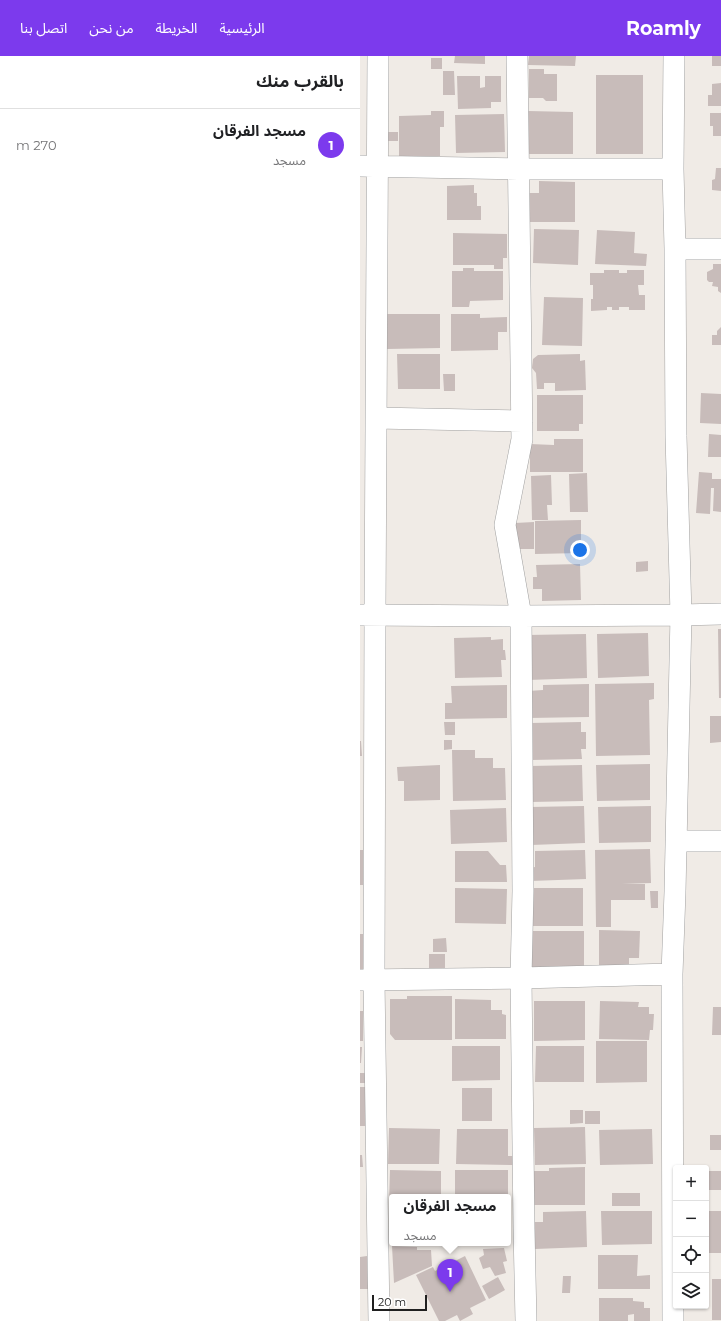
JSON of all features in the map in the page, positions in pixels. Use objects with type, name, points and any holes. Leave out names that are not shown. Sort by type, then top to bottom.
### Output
[{"type":"street","points":[[378,56],[369,166],[376,418],[367,614],[367,980],[385,1230],[379,1321]]},
{"type":"street","points":[[517,56],[522,439],[505,525],[521,616],[523,891],[516,1229],[526,1321]]},
{"type":"street","points":[[673,1321],[672,974],[681,615],[676,436],[673,169],[674,56]]},
{"type":"street","points":[[369,166],[518,169],[673,169]]},
{"type":"street","points":[[675,249],[721,249]]},
{"type":"street","points":[[376,418],[522,421]]},
{"type":"street","points":[[367,614],[521,616],[721,614]]},
{"type":"street","points":[[676,841],[721,841]]},
{"type":"street","points":[[367,980],[672,974]]},
{"type":"building","points":[[455,56],[485,56],[485,64],[454,63]]},
{"type":"building","points":[[529,56],[576,56],[575,66],[528,65]]},
{"type":"building","points":[[712,56],[721,56],[721,66],[712,66]]},
{"type":"building","points":[[431,58],[442,58],[442,69],[431,69]]},
{"type":"building","points":[[529,69],[544,69],[544,74],[557,74],[557,101],[546,101],[543,98],[529,98]]},
{"type":"building","points":[[443,71],[454,71],[455,95],[443,95]]},
{"type":"building","points":[[596,75],[643,75],[643,154],[596,154]]},
{"type":"building","points":[[457,76],[480,76],[480,88],[485,87],[485,76],[501,76],[501,102],[491,102],[491,108],[458,109]]},
{"type":"building","points":[[721,83],[721,106],[708,106],[708,95],[712,95],[712,84]]},
{"type":"building","points":[[431,111],[444,111],[444,127],[440,127],[440,156],[399,157],[399,116],[431,115]]},
{"type":"building","points":[[528,111],[573,112],[573,154],[528,154]]},
{"type":"building","points":[[710,113],[721,113],[721,136],[713,136],[713,126],[710,126]]},
{"type":"building","points":[[504,114],[505,152],[456,153],[455,115]]},
{"type":"building","points":[[384,132],[398,132],[398,141],[384,141]]},
{"type":"building","points":[[716,168],[721,168],[721,191],[712,190],[712,180],[715,179]]},
{"type":"building","points":[[539,181],[575,182],[575,222],[528,222],[528,193],[539,193]]},
{"type":"building","points":[[474,185],[474,193],[477,193],[477,206],[481,206],[481,220],[447,220],[447,186]]},
{"type":"building","points":[[534,229],[579,230],[578,265],[533,263]]},
{"type":"building","points":[[597,230],[635,232],[634,253],[647,254],[646,266],[595,264]]},
{"type":"building","points":[[453,233],[507,234],[507,258],[503,258],[503,269],[494,269],[494,265],[453,265]]},
{"type":"building","points":[[713,264],[721,264],[721,293],[718,291],[718,287],[712,286],[713,282],[709,282],[707,280],[707,272],[713,269]]},
{"type":"building","points":[[463,268],[474,268],[474,271],[503,271],[503,300],[470,301],[469,307],[452,307],[452,271],[463,271]]},
{"type":"building","points":[[604,270],[619,270],[619,273],[627,273],[627,270],[644,270],[644,285],[638,285],[639,295],[645,295],[645,310],[629,310],[629,307],[619,307],[619,310],[612,310],[612,307],[607,307],[607,310],[591,311],[593,285],[590,285],[590,273],[604,273]]},
{"type":"building","points":[[544,297],[583,298],[582,346],[542,345]]},
{"type":"building","points":[[386,314],[440,314],[440,348],[387,349]]},
{"type":"building","points":[[451,314],[480,314],[480,318],[507,317],[507,332],[498,332],[498,350],[451,351]]},
{"type":"building","points":[[721,327],[721,345],[712,345],[712,335],[717,335],[717,331]]},
{"type":"building","points":[[397,354],[440,354],[440,389],[398,389]]},
{"type":"building","points":[[580,354],[580,361],[585,360],[586,390],[555,391],[555,383],[544,383],[544,389],[537,389],[536,373],[532,368],[533,359],[538,355]]},
{"type":"building","points":[[443,374],[455,374],[455,391],[444,391]]},
{"type":"building","points":[[701,393],[721,394],[721,424],[700,423]]},
{"type":"building","points":[[537,395],[583,395],[583,424],[579,424],[579,431],[537,431]]},
{"type":"building","points":[[709,434],[721,435],[721,457],[708,457]]},
{"type":"building","points":[[554,439],[583,439],[583,472],[530,472],[530,444],[554,445]]},
{"type":"building","points":[[699,472],[712,473],[712,479],[721,479],[721,512],[713,511],[714,488],[711,488],[710,514],[696,513]]},
{"type":"building","points":[[587,473],[588,512],[570,512],[569,474]]},
{"type":"building","points":[[551,475],[552,505],[547,505],[548,520],[532,520],[531,476]]},
{"type":"building","points":[[581,520],[581,553],[535,554],[535,521]]},
{"type":"building","points":[[534,522],[534,549],[515,549],[515,523]]},
{"type":"building","points":[[648,561],[648,571],[636,572],[636,562]]},
{"type":"building","points":[[580,564],[581,600],[542,601],[542,589],[533,589],[533,577],[537,577],[536,565]]},
{"type":"building","points":[[718,629],[721,629],[721,698],[719,698]]},
{"type":"building","points":[[648,633],[649,676],[598,678],[597,634]]},
{"type":"building","points":[[586,634],[587,678],[528,680],[527,635]]},
{"type":"building","points":[[491,637],[491,640],[503,639],[503,650],[505,650],[506,660],[501,660],[502,677],[455,678],[454,638]]},
{"type":"building","points":[[654,683],[654,699],[649,700],[650,755],[596,756],[595,684]]},
{"type":"building","points":[[589,684],[589,717],[529,718],[528,691],[543,690],[543,685]]},
{"type":"building","points":[[507,685],[507,718],[445,719],[445,703],[452,703],[451,686]]},
{"type":"building","points":[[710,716],[721,716],[721,742],[710,743]]},
{"type":"building","points":[[444,722],[455,722],[455,735],[445,735]]},
{"type":"building","points":[[581,722],[581,732],[586,732],[586,749],[581,749],[582,759],[531,760],[530,723]]},
{"type":"building","points":[[444,740],[452,740],[452,749],[444,750]]},
{"type":"building","points":[[361,741],[362,756],[360,756]]},
{"type":"building","points":[[452,750],[475,750],[475,758],[493,758],[493,768],[505,768],[506,800],[453,801]]},
{"type":"building","points":[[650,764],[650,800],[597,801],[596,765]]},
{"type":"building","points":[[440,765],[440,800],[404,801],[404,781],[398,781],[397,767]]},
{"type":"building","points":[[582,765],[583,801],[530,802],[530,766]]},
{"type":"building","points":[[584,806],[585,843],[531,845],[530,807]]},
{"type":"building","points":[[651,806],[651,842],[599,843],[598,807]]},
{"type":"building","points":[[506,808],[507,842],[451,844],[450,810]]},
{"type":"building","points":[[650,849],[651,883],[622,884],[645,884],[645,900],[611,900],[611,927],[596,927],[595,850]]},
{"type":"building","points":[[360,850],[363,850],[363,885],[360,885]]},
{"type":"building","points":[[585,850],[586,879],[530,881],[530,868],[535,867],[535,851]]},
{"type":"building","points":[[455,851],[488,851],[500,865],[506,865],[507,882],[455,882]]},
{"type":"building","points":[[455,888],[507,889],[506,924],[455,923]]},
{"type":"building","points":[[533,888],[583,888],[583,926],[533,926]]},
{"type":"building","points":[[650,891],[658,891],[658,908],[651,908]]},
{"type":"building","points":[[599,930],[640,931],[639,958],[629,958],[629,971],[599,971]]},
{"type":"building","points":[[532,931],[584,931],[584,974],[532,969]]},
{"type":"building","points":[[360,934],[363,934],[363,974],[360,974]]},
{"type":"building","points":[[446,938],[447,952],[433,952],[433,939]]},
{"type":"building","points":[[429,954],[445,954],[445,968],[429,968]]},
{"type":"building","points":[[407,996],[452,996],[452,1040],[395,1040],[390,1034],[390,999],[407,999]]},
{"type":"building","points":[[455,999],[491,1000],[491,1010],[502,1010],[502,1014],[506,1015],[506,1039],[455,1039]]},
{"type":"building","points":[[534,1001],[585,1001],[585,1040],[534,1041]]},
{"type":"building","points":[[600,1001],[639,1002],[638,1007],[649,1007],[649,1014],[654,1014],[653,1030],[650,1030],[649,1040],[599,1039]]},
{"type":"building","points":[[713,1007],[721,1007],[721,1035],[712,1035]]},
{"type":"building","points":[[360,1011],[363,1011],[363,1041],[360,1041]]},
{"type":"building","points":[[596,1041],[647,1041],[647,1082],[596,1083]]},
{"type":"building","points":[[452,1046],[500,1046],[500,1080],[452,1081]]},
{"type":"building","points":[[536,1046],[584,1046],[584,1082],[535,1082]]},
{"type":"building","points":[[360,1047],[362,1047],[361,1063],[360,1063]]},
{"type":"building","points":[[360,1073],[366,1073],[366,1083],[360,1083]]},
{"type":"building","points":[[360,1087],[367,1087],[367,1126],[360,1126]]},
{"type":"building","points":[[462,1088],[492,1088],[492,1121],[462,1121]]},
{"type":"building","points":[[570,1110],[583,1110],[583,1123],[570,1124]]},
{"type":"building","points":[[585,1111],[600,1111],[600,1124],[585,1124]]},
{"type":"building","points":[[585,1127],[586,1164],[535,1165],[534,1128]]},
{"type":"building","points":[[389,1128],[440,1129],[439,1164],[388,1164]]},
{"type":"building","points":[[457,1129],[508,1129],[508,1156],[513,1156],[513,1165],[456,1164]]},
{"type":"building","points":[[652,1129],[653,1164],[600,1165],[599,1130]]},
{"type":"building","points":[[710,1135],[721,1135],[721,1150],[710,1150]]},
{"type":"building","points":[[360,1155],[362,1155],[363,1167],[360,1167]]},
{"type":"building","points":[[585,1167],[585,1205],[534,1205],[534,1171],[549,1171],[549,1168]]},
{"type":"building","points":[[390,1170],[441,1171],[441,1194],[389,1194]]},
{"type":"building","points":[[455,1170],[508,1170],[508,1194],[455,1194]]},
{"type":"building","points":[[709,1171],[721,1171],[721,1190],[709,1190]]},
{"type":"building","points":[[612,1193],[640,1193],[640,1206],[612,1206]]},
{"type":"building","points":[[586,1211],[587,1247],[535,1249],[534,1222],[543,1222],[543,1212]]},
{"type":"building","points":[[601,1211],[652,1211],[652,1244],[602,1245]]},
{"type":"building","points":[[709,1211],[721,1211],[721,1253],[709,1253]]},
{"type":"building","points":[[392,1246],[417,1247],[417,1250],[431,1250],[432,1266],[394,1283]]},
{"type":"building","points":[[504,1248],[507,1261],[503,1262],[506,1273],[495,1276],[490,1267],[483,1269],[479,1258],[484,1255],[483,1249]]},
{"type":"building","points":[[598,1255],[638,1255],[637,1276],[650,1275],[650,1289],[598,1289]]},
{"type":"building","points":[[367,1256],[368,1289],[360,1289],[360,1257]]},
{"type":"building","points":[[465,1256],[486,1300],[470,1308],[473,1314],[460,1321],[457,1315],[445,1321],[439,1321],[416,1275],[433,1267],[435,1271]]},
{"type":"building","points":[[563,1276],[571,1276],[570,1293],[562,1293]]},
{"type":"building","points":[[498,1277],[505,1290],[489,1299],[482,1286]]},
{"type":"building","points":[[712,1279],[721,1279],[721,1320],[712,1320]]},
{"type":"building","points":[[599,1298],[633,1298],[633,1301],[644,1302],[644,1308],[650,1308],[650,1321],[634,1321],[634,1314],[628,1315],[628,1321],[599,1321]]},
{"type":"place","name":"مسجد الفرقان","points":[[450,1292]]}]
